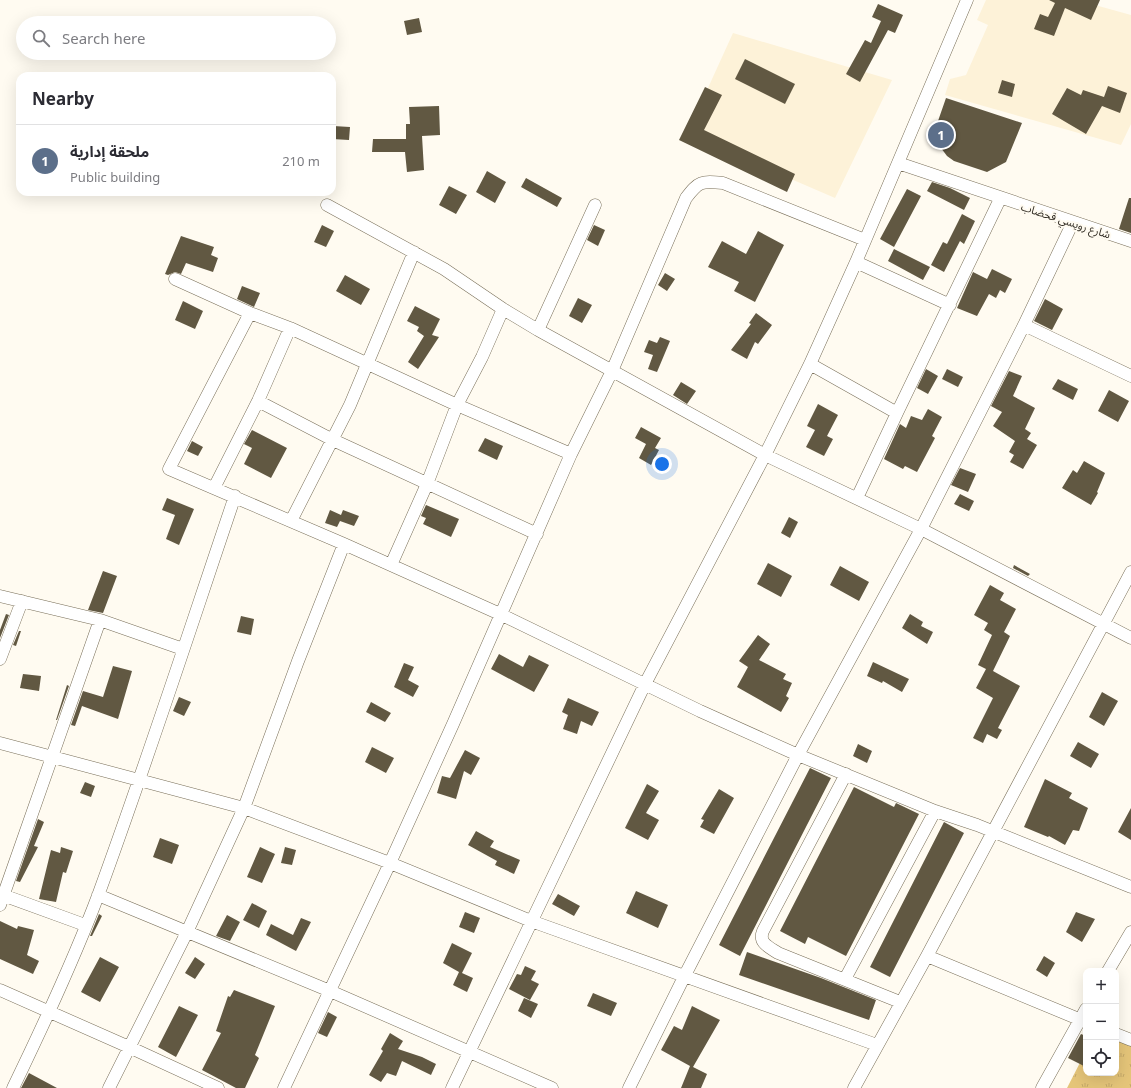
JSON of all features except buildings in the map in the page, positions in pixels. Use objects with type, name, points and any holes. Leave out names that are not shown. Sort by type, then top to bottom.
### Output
[{"type":"street","points":[[452,1088],[645,684],[765,455],[810,364],[856,262],[967,0]]},
{"type":"street","name":"شارع رويسي قحضاب","points":[[898,163],[1000,199],[1131,242]]},
{"type":"street","points":[[284,1088],[453,724],[571,454],[612,370],[686,198],[696,185],[708,181],[723,183],[865,240]]},
{"type":"street","points":[[857,498],[1000,199]]},
{"type":"street","points":[[327,205],[444,269],[503,309],[538,330],[765,455],[921,529],[1131,638]]},
{"type":"street","points":[[538,330],[595,205]]},
{"type":"street","points":[[630,1088],[684,977],[798,755],[921,529],[1024,325],[1073,222]]},
{"type":"street","points":[[291,521],[333,440],[414,252]]},
{"type":"street","points":[[856,262],[950,305]]},
{"type":"street","points":[[174,279],[250,313],[290,328],[457,405],[571,454]]},
{"type":"street","points":[[391,565],[427,484],[457,405],[482,357],[503,309]]},
{"type":"street","points":[[250,313],[169,469],[235,496],[500,614],[700,711],[798,755],[935,811],[993,832],[1131,887]]},
{"type":"street","points":[[1024,325],[1131,376]]},
{"type":"street","points":[[214,488],[258,401],[290,328]]},
{"type":"street","points":[[810,364],[897,414]]},
{"type":"street","points":[[258,401],[333,440],[537,534]]},
{"type":"street","points":[[13,1088],[50,1011],[98,895],[139,780],[235,496]]},
{"type":"street","points":[[109,1088],[187,932],[244,808],[298,661],[344,544]]},
{"type":"street","points":[[854,1088],[878,1046],[900,1002],[928,956],[1102,624],[1131,572]]},
{"type":"street","points":[[0,596],[100,620],[183,649]]},
{"type":"street","points":[[0,659],[22,602]]},
{"type":"street","points":[[85,925],[1,898],[100,620]]},
{"type":"street","points":[[0,743],[244,808],[390,862],[531,921],[878,1046]]},
{"type":"street","points":[[846,774],[761,935],[765,945],[778,953],[846,979],[900,1002]]},
{"type":"street","points":[[846,979],[935,811]]},
{"type":"street","points":[[98,895],[330,991],[552,1088]]},
{"type":"street","points":[[1110,968],[1131,932]]},
{"type":"street","points":[[928,956],[1083,1021],[1042,1088]]},
{"type":"street","points":[[0,990],[50,1011],[218,1088]]},
{"type":"street","points":[[1119,1035],[1131,1040]]},
{"type":"shaded area","points":[[986,0],[1077,0],[1131,15],[1131,124],[1121,145],[945,95],[950,79],[966,75],[988,25],[977,20]]},
{"type":"shaded area","points":[[733,33],[892,80],[835,198],[687,134]]},
{"type":"green space","points":[[1119,1039],[1131,1044],[1131,1088],[1067,1088],[1083,1057],[1083,1076],[1119,1076]]},
{"type":"place","name":"ملحقة إدارية","points":[[941,135]]}]
